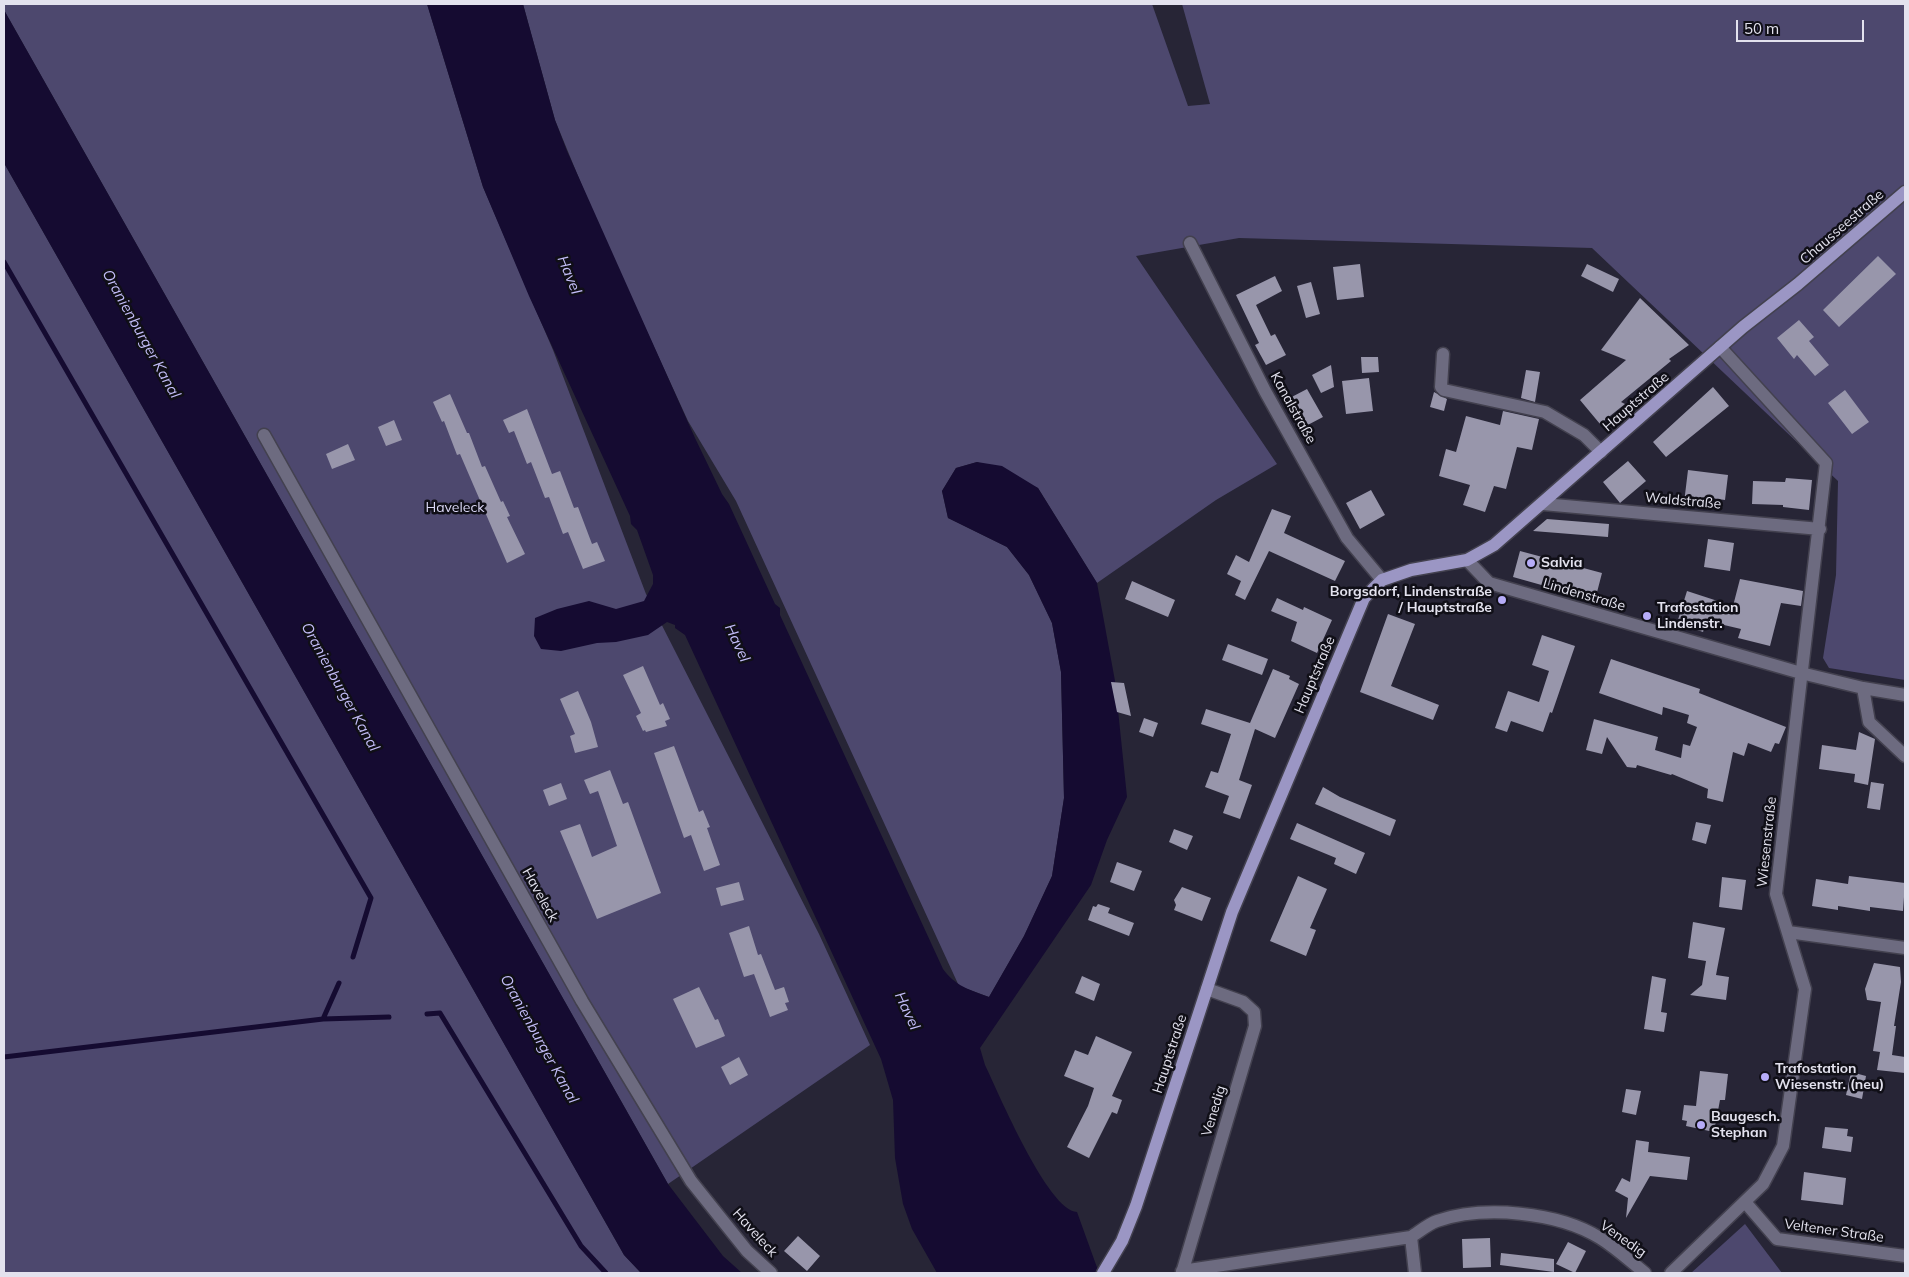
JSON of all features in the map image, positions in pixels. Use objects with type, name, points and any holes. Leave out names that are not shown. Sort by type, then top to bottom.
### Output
[{"type":"main road","name":"Chausseestraße","points":[[1798,284],[1905,192]]},
{"type":"main road","name":"Hauptstraße","points":[[1103,1273],[1122,1241],[1136,1206],[1206,989],[1246,879],[1364,598],[1382,580],[1411,570],[1467,560],[1494,545],[1543,504],[1742,327],[1798,284]]},
{"type":"street","name":"Kanalstraße","points":[[1190,243],[1266,391],[1347,538],[1382,580]]},
{"type":"street","points":[[1720,348],[1826,463],[1820,529],[1802,673]]},
{"type":"street","points":[[1444,354],[1442,387],[1444,390],[1545,412],[1584,435],[1601,452]]},
{"type":"street","name":"Haveleck","points":[[264,435],[597,1025],[691,1181],[747,1250],[771,1273]]},
{"type":"street","name":"Waldstraße","points":[[1543,504],[1820,529]]},
{"type":"street","name":"Lindenstraße","points":[[1467,560],[1489,583],[1802,673],[1863,688],[1905,695]]},
{"type":"street","name":"Wiesenstraße","points":[[1744,1202],[1764,1184],[1783,1146],[1806,989],[1776,894],[1802,673]]},
{"type":"street","points":[[1863,688],[1869,722],[1905,756]]},
{"type":"street","points":[[1788,932],[1905,948]]},
{"type":"street","name":"Venedig","points":[[1206,989],[1243,1002],[1254,1012],[1255,1026],[1182,1272],[1411,1236],[1436,1222],[1463,1215],[1510,1213],[1548,1217],[1599,1237],[1644,1273]]},
{"type":"street","points":[[1671,1273],[1744,1202]]},
{"type":"street","name":"Veltener Straße","points":[[1744,1202],[1777,1239],[1905,1256]]},
{"type":"street","points":[[1411,1236],[1415,1273]]},
{"type":"green space","name":"Haveleck","points":[[4,4],[427,4],[483,187],[553,350],[646,594],[819,934],[870,1045],[668,1184],[4,10]]},
{"type":"green space","points":[[523,4],[1152,4],[1188,106],[1210,104],[1182,4],[1905,4],[1905,680],[1829,668],[1823,658],[1836,575],[1838,481],[1592,248],[1239,238],[1136,256],[1277,464],[1216,500],[1097,583],[1038,488],[977,462],[956,468],[942,491],[948,518],[1007,547],[1029,575],[1052,623],[1061,672],[1064,798],[1052,876],[1024,936],[989,997],[959,986],[736,501],[688,421],[599,227],[555,120]]},
{"type":"green space","points":[[4,163],[624,1255],[641,1273],[4,1273]]},
{"type":"green space","points":[[1745,1224],[1782,1273],[1691,1273]]},
{"type":"water","name":"Havel","points":[[427,4],[523,4],[555,120],[567,151],[695,438],[722,494],[729,504],[775,604],[780,608],[780,615],[943,969],[953,980],[969,990],[989,997],[1024,936],[1052,876],[1064,798],[1061,672],[1052,623],[1029,575],[1007,547],[948,518],[942,491],[956,468],[977,462],[1002,466],[1038,488],[1097,583],[1115,681],[1127,797],[1107,840],[1091,885],[980,1048],[985,1065],[1001,1099],[1039,1172],[1065,1207],[1077,1212],[1099,1273],[937,1273],[912,1229],[903,1204],[895,1158],[893,1100],[881,1059],[685,635],[675,628],[675,625],[667,622],[648,635],[561,651],[541,649],[534,636],[535,618],[557,609],[589,601],[616,609],[644,601],[653,584],[653,575],[637,530],[631,524],[630,516],[529,296],[483,187]]},
{"type":"water","name":"Oranienburger Kanal","points":[[4,10],[668,1184],[723,1256],[742,1273],[641,1273],[624,1255],[4,163]]},
{"type":"building","points":[[1878,256],[1896,274],[1839,327],[1823,310]]},
{"type":"building","points":[[1360,264],[1364,297],[1337,300],[1333,267]]},
{"type":"building","points":[[1587,264],[1619,279],[1613,292],[1581,276]]},
{"type":"building","points":[[1275,276],[1282,291],[1256,305],[1271,336],[1275,334],[1286,355],[1266,365],[1255,345],[1259,343],[1236,295]]},
{"type":"building","points":[[1311,282],[1320,314],[1306,318],[1297,286]]},
{"type":"building","points":[[1640,298],[1689,345],[1669,359],[1671,361],[1621,402],[1625,404],[1600,424],[1580,400],[1626,360],[1601,350]]},
{"type":"building","points":[[1799,320],[1814,337],[1809,341],[1829,365],[1815,376],[1797,355],[1794,359],[1777,338]]},
{"type":"building","points":[[1361,357],[1378,357],[1379,372],[1362,373]]},
{"type":"building","points":[[1331,365],[1334,387],[1321,393],[1312,375]]},
{"type":"building","points":[[1526,370],[1540,372],[1535,402],[1521,398]]},
{"type":"building","points":[[1369,378],[1373,411],[1346,414],[1342,381]]},
{"type":"building","points":[[1713,387],[1729,406],[1666,457],[1653,442]]},
{"type":"building","points":[[1307,389],[1323,417],[1300,429],[1284,401]]},
{"type":"building","points":[[1845,390],[1869,422],[1852,434],[1828,403]]},
{"type":"building","points":[[1434,392],[1447,399],[1444,411],[1430,407]]},
{"type":"building","points":[[450,394],[467,433],[469,433],[482,467],[485,466],[501,502],[503,501],[510,516],[507,517],[525,554],[507,563],[460,454],[457,455],[444,421],[442,422],[433,402]]},
{"type":"building","points":[[527,409],[552,474],[560,471],[574,508],[578,507],[592,544],[597,542],[605,561],[583,569],[568,532],[563,534],[549,497],[545,498],[531,462],[527,464],[514,431],[509,433],[503,420]]},
{"type":"building","points":[[1503,411],[1539,419],[1532,450],[1517,447],[1506,489],[1494,486],[1485,512],[1463,505],[1470,485],[1439,476],[1446,449],[1456,452],[1466,416],[1500,425]]},
{"type":"building","points":[[394,420],[402,440],[386,446],[378,427]]},
{"type":"building","points":[[348,444],[355,460],[332,469],[326,454]]},
{"type":"building","points":[[1628,461],[1646,481],[1620,503],[1603,482]]},
{"type":"building","points":[[1688,470],[1728,475],[1725,500],[1711,498],[1710,506],[1684,503]]},
{"type":"building","points":[[1786,478],[1812,480],[1809,510],[1783,507],[1783,505],[1752,504],[1753,481],[1785,482]]},
{"type":"building","points":[[1371,490],[1385,515],[1360,529],[1346,503]]},
{"type":"building","points":[[1272,509],[1291,516],[1284,533],[1345,561],[1335,581],[1269,551],[1245,600],[1235,595],[1241,581],[1227,574],[1236,555],[1249,562]]},
{"type":"building","points":[[1547,519],[1609,524],[1608,537],[1533,531]]},
{"type":"building","points":[[1708,539],[1734,543],[1730,571],[1704,567]]},
{"type":"building","points":[[1520,551],[1602,573],[1595,600],[1513,577]]},
{"type":"building","points":[[1740,579],[1803,591],[1801,606],[1781,603],[1770,646],[1738,638],[1741,629],[1707,621],[1703,632],[1677,623],[1687,591],[1733,606]]},
{"type":"building","points":[[1132,581],[1175,600],[1168,617],[1125,599]]},
{"type":"building","points":[[1277,598],[1303,610],[1304,607],[1332,620],[1317,653],[1291,641],[1297,622],[1271,611]]},
{"type":"building","points":[[1388,614],[1415,624],[1391,686],[1439,705],[1433,720],[1360,692]]},
{"type":"building","points":[[1542,635],[1575,646],[1552,713],[1550,712],[1543,732],[1511,721],[1507,732],[1495,728],[1508,691],[1539,702],[1549,671],[1532,665]]},
{"type":"building","points":[[1228,644],[1268,659],[1262,675],[1222,660]]},
{"type":"building","points":[[1611,659],[1700,689],[1699,693],[1786,727],[1779,744],[1775,743],[1771,752],[1748,743],[1744,756],[1733,752],[1723,802],[1707,798],[1708,789],[1672,774],[1637,765],[1636,768],[1627,767],[1607,737],[1602,754],[1586,750],[1594,719],[1658,737],[1655,750],[1681,758],[1683,744],[1690,746],[1697,727],[1687,723],[1689,715],[1663,707],[1662,715],[1599,693]]},
{"type":"building","points":[[643,666],[660,705],[663,703],[670,719],[665,721],[667,726],[646,732],[645,730],[643,731],[636,716],[641,713],[623,675]]},
{"type":"building","points":[[1273,669],[1290,676],[1289,679],[1299,684],[1275,738],[1255,729],[1239,780],[1252,785],[1240,819],[1223,813],[1229,796],[1205,787],[1211,771],[1218,773],[1231,734],[1201,724],[1206,709],[1250,723]]},
{"type":"building","points":[[1111,682],[1124,683],[1131,716],[1117,712]]},
{"type":"building","points":[[578,691],[591,722],[598,747],[575,753],[570,736],[575,734],[560,699]]},
{"type":"building","points":[[1144,718],[1158,723],[1153,737],[1139,732]]},
{"type":"building","points":[[1859,732],[1875,739],[1868,785],[1854,782],[1855,774],[1819,769],[1822,745],[1856,750]]},
{"type":"building","points":[[674,746],[699,812],[703,810],[710,827],[707,828],[720,865],[704,871],[691,835],[684,838],[654,753]]},
{"type":"building","points":[[610,770],[623,804],[628,802],[661,893],[597,919],[560,831],[580,824],[592,857],[617,846],[598,791],[590,794],[584,780]]},
{"type":"building","points":[[1871,782],[1884,784],[1880,810],[1867,808]]},
{"type":"building","points":[[561,783],[567,799],[549,806],[543,790]]},
{"type":"building","points":[[1323,787],[1340,797],[1396,820],[1390,836],[1315,804]]},
{"type":"building","points":[[1696,822],[1711,825],[1706,844],[1692,840]]},
{"type":"building","points":[[1297,823],[1365,853],[1356,874],[1334,864],[1336,858],[1290,839]]},
{"type":"building","points":[[1174,829],[1193,836],[1187,850],[1169,842]]},
{"type":"building","points":[[1117,862],[1142,871],[1134,891],[1110,882]]},
{"type":"building","points":[[1298,876],[1327,889],[1310,928],[1316,930],[1306,956],[1270,941]]},
{"type":"building","points":[[1849,876],[1905,883],[1903,911],[1870,907],[1870,911],[1838,906],[1838,910],[1812,906],[1816,879],[1848,884]]},
{"type":"building","points":[[1722,877],[1746,880],[1742,910],[1719,907]]},
{"type":"building","points":[[739,882],[744,900],[721,906],[716,888]]},
{"type":"building","points":[[1182,887],[1211,898],[1202,921],[1174,910],[1176,905],[1174,900]]},
{"type":"building","points":[[1098,904],[1110,908],[1108,913],[1134,923],[1129,936],[1088,920],[1093,906],[1096,907]]},
{"type":"building","points":[[1693,922],[1725,928],[1716,975],[1729,977],[1726,1000],[1690,995],[1702,985],[1706,961],[1688,958]]},
{"type":"building","points":[[749,926],[758,955],[761,954],[775,990],[784,987],[789,1002],[785,1003],[788,1010],[770,1017],[754,974],[744,977],[729,933]]},
{"type":"building","points":[[1874,963],[1900,967],[1901,982],[1894,1026],[1896,1026],[1892,1055],[1905,1057],[1905,1073],[1877,1070],[1880,1052],[1873,1051],[1881,1002],[1867,1000],[1865,989]]},
{"type":"building","points":[[1082,976],[1100,984],[1094,1001],[1075,993]]},
{"type":"building","points":[[1652,976],[1666,979],[1661,1012],[1667,1013],[1664,1032],[1644,1029]]},
{"type":"building","points":[[699,987],[715,1020],[718,1019],[725,1036],[696,1048],[673,999]]},
{"type":"building","points":[[1096,1036],[1132,1052],[1112,1096],[1122,1100],[1117,1114],[1112,1112],[1089,1158],[1067,1147],[1088,1106],[1094,1088],[1064,1076],[1075,1050],[1088,1055]]},
{"type":"building","points":[[739,1057],[748,1075],[730,1085],[721,1067]]},
{"type":"building","points":[[1700,1071],[1728,1074],[1725,1100],[1720,1100],[1714,1132],[1686,1126],[1687,1121],[1682,1120],[1684,1105],[1696,1106]]},
{"type":"building","points":[[1851,1072],[1866,1076],[1862,1099],[1846,1095]]},
{"type":"building","points":[[1626,1089],[1641,1091],[1636,1115],[1622,1112]]},
{"type":"building","points":[[1825,1127],[1848,1129],[1847,1136],[1853,1137],[1851,1152],[1822,1148]]},
{"type":"building","points":[[1636,1140],[1649,1142],[1648,1152],[1690,1157],[1687,1180],[1650,1176],[1626,1218],[1628,1198],[1615,1191],[1622,1178],[1630,1182]]},
{"type":"building","points":[[1804,1172],[1846,1178],[1843,1205],[1801,1200]]},
{"type":"building","points":[[798,1236],[820,1256],[807,1271],[784,1251]]},
{"type":"building","points":[[1490,1238],[1491,1267],[1463,1268],[1462,1239]]},
{"type":"building","points":[[1568,1242],[1586,1251],[1575,1273],[1556,1264]]},
{"type":"building","points":[[1501,1253],[1554,1259],[1554,1272],[1500,1265]]},
{"type":"waterway","points":[[4,262],[371,898],[353,957]]},
{"type":"waterway","points":[[323,1019],[339,983]]},
{"type":"waterway","points":[[427,1014],[440,1013],[581,1246],[606,1273]]},
{"type":"waterway","points":[[4,1057],[323,1019],[389,1017]]},
{"type":"place","name":"Salvia","points":[[1531,563]]},
{"type":"place","name":"Borgsdorf, Lindenstraße / Hauptstraße","points":[[1502,600]]},
{"type":"place","name":"Trafostation Lindenstr.","points":[[1647,616]]},
{"type":"place","name":"Trafostation Wiesenstr. (neu)","points":[[1765,1077]]},
{"type":"place","name":"Baugesch. Stephan","points":[[1701,1125]]}]
